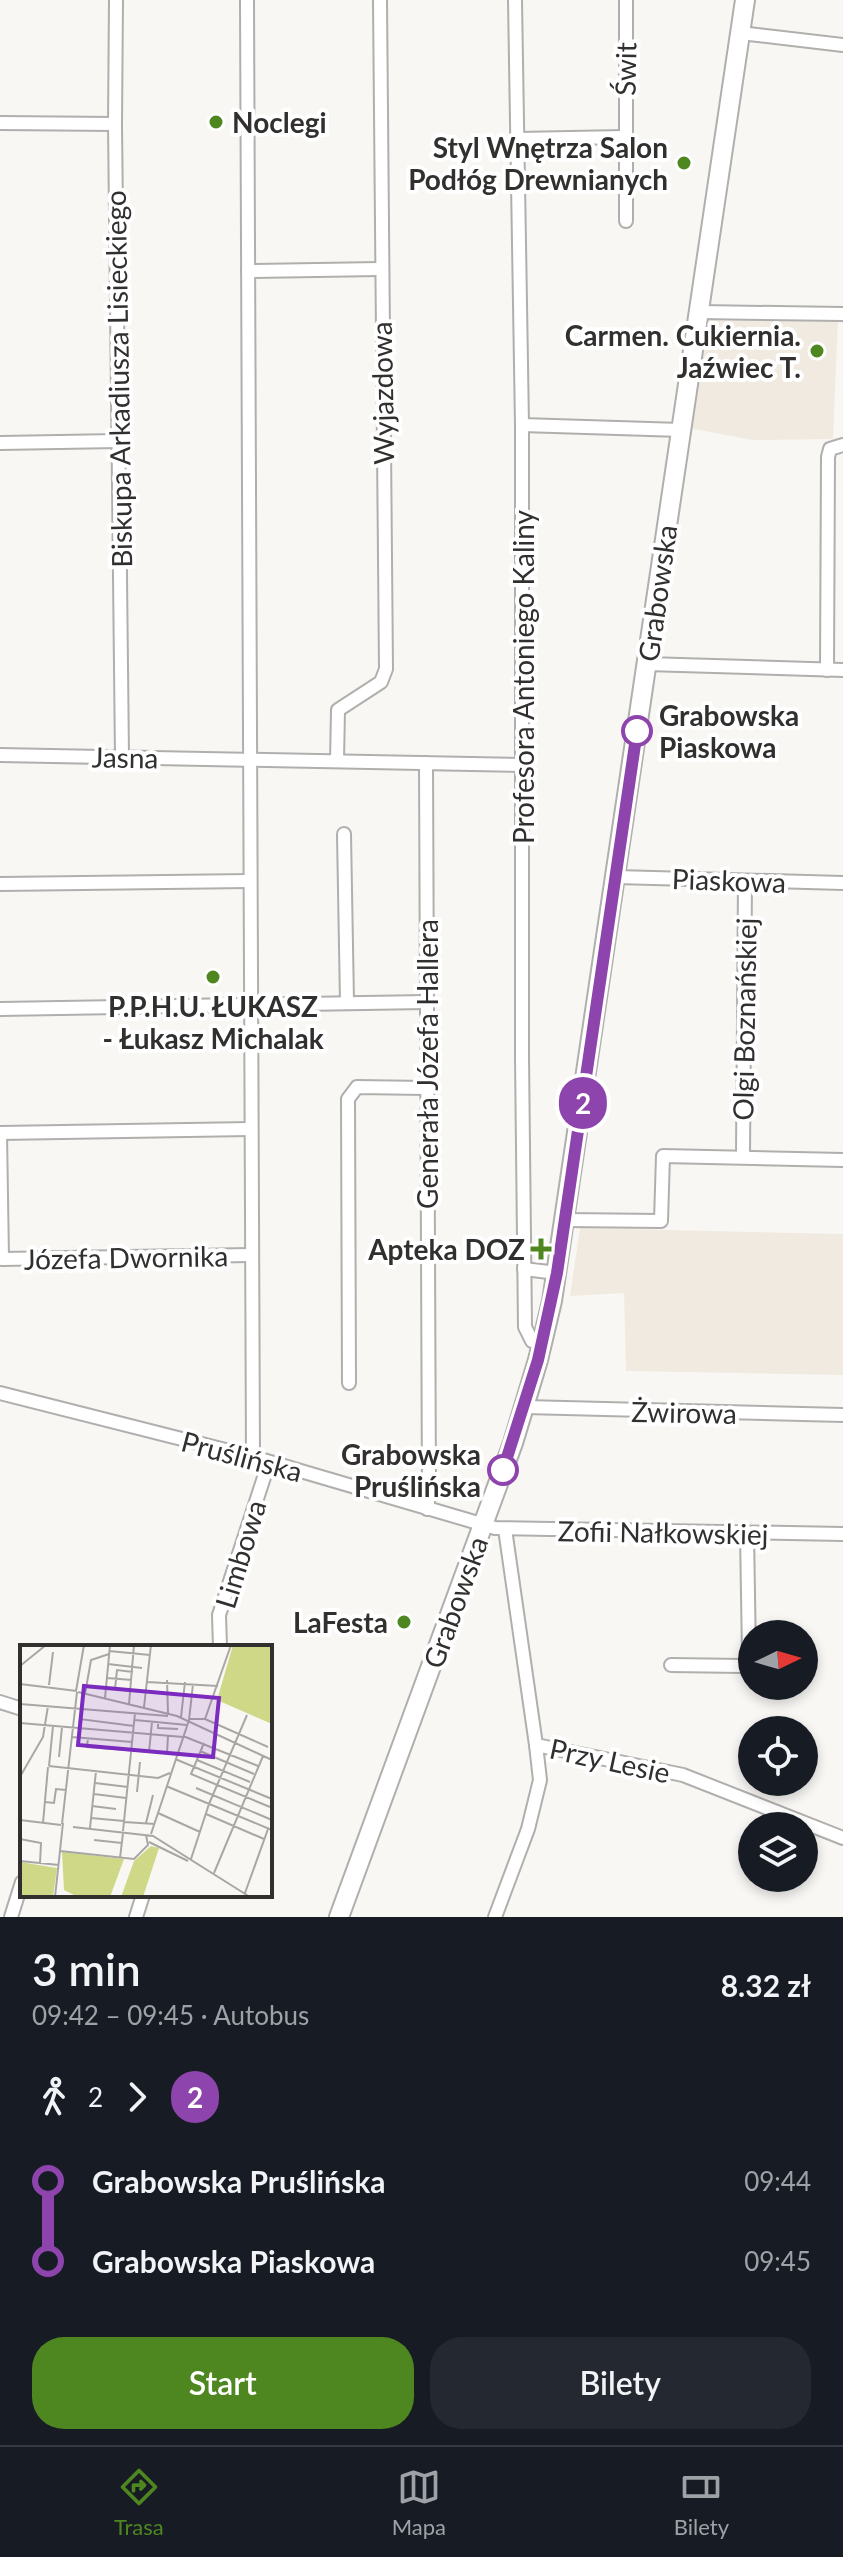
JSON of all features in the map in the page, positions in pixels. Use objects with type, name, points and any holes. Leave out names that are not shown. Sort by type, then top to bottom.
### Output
[{"type":"street","name":"Biskupa Arkadiusza Lisieckiego","points":[[116,0],[122,757]]},
{"type":"street","points":[[247,0],[253,1457]]},
{"type":"street","name":"Wyjazdowa","points":[[337,761],[338,710],[381,682],[386,669],[380,269],[380,0]]},
{"type":"street","name":"Profesora Antoniego Kaliny","points":[[515,0],[522,425],[525,1327],[532,1341],[542,1345]]},
{"type":"street","name":"Świt","points":[[626,0],[626,221]]},
{"type":"street","name":"Grabowska","points":[[339,1917],[525,1407],[542,1345],[565,1220],[745,0]]},
{"type":"street","points":[[740,33],[843,45]]},
{"type":"street","points":[[0,123],[115,124]]},
{"type":"street","name":"Świt","points":[[517,139],[624,137]]},
{"type":"street","points":[[248,271],[380,269]]},
{"type":"street","points":[[699,312],[843,314]]},
{"type":"street","points":[[522,425],[681,430]]},
{"type":"street","points":[[0,443],[118,441]]},
{"type":"street","points":[[827,670],[828,457],[830,449],[843,445]]},
{"type":"street","points":[[647,664],[843,670]]},
{"type":"street","name":"Jasna","points":[[0,755],[524,765]]},
{"type":"street","name":"Generała Józefa Hallera","points":[[426,763],[427,1509]]},
{"type":"street","points":[[344,834],[347,1002]]},
{"type":"street","name":"Piaskowa","points":[[616,877],[843,883]]},
{"type":"street","points":[[0,884],[249,881]]},
{"type":"street","name":"Olgi Boznańskiej","points":[[743,1157],[745,881]]},
{"type":"street","points":[[0,1009],[427,1002]]},
{"type":"street","points":[[349,1383],[348,1099],[357,1087],[426,1088]]},
{"type":"street","points":[[2,1259],[0,1133],[250,1129]]},
{"type":"street","points":[[565,1220],[661,1221],[663,1156],[843,1160]]},
{"type":"street","name":"Józefa Dwornika","points":[[2,1259],[251,1255]]},
{"type":"street","points":[[524,1269],[557,1273]]},
{"type":"street","name":"Pruślińska","points":[[0,1393],[253,1457],[483,1525]]},
{"type":"street","name":"Żwirowa","points":[[525,1407],[843,1415]]},
{"type":"street","name":"Limbowa","points":[[220,1645],[219,1615],[269,1462]]},
{"type":"street","name":"Zofii Nałkowskiej","points":[[483,1525],[505,1529],[843,1534]]},
{"type":"street","name":"Przy Lesie","points":[[505,1529],[536,1745],[683,1775],[843,1838]]},
{"type":"street","points":[[671,1665],[743,1666],[747,1662],[747,1534]]},
{"type":"street","points":[[0,1702],[20,1708]]},
{"type":"street","points":[[495,1917],[528,1829],[540,1780],[536,1745]]},
{"type":"street","points":[[11,1917],[20,1888]]},
{"type":"street","points":[[136,1917],[142,1897]]},
{"type":"shaded area","points":[[703,317],[838,319],[833,439],[752,440],[689,428]]},
{"type":"shaded area","points":[[580,1228],[843,1234],[843,1375],[626,1371],[624,1293],[570,1296]]},
{"type":"bus line","name":"2","points":[[503,1470],[525,1407],[552,1301],[637,731]]},
{"type":"place","name":"Noclegi","points":[[216,122]]},
{"type":"place","name":"Styl Wnętrza Salon Podłóg Drewnianych","points":[[684,163]]},
{"type":"place","name":"Carmen. Cukiernia. Jaźwiec T.","points":[[817,351]]},
{"type":"place","name":"Grabowska Piaskowa","points":[[637,731]]},
{"type":"place","name":"P.P.H.U. ŁUKASZ - Łukasz Michalak","points":[[213,977]]},
{"type":"place","name":"Apteka DOZ","points":[[541,1249]]},
{"type":"place","name":"Grabowska Pruślińska","points":[[503,1470]]},
{"type":"place","name":"LaFesta","points":[[404,1622]]}]
